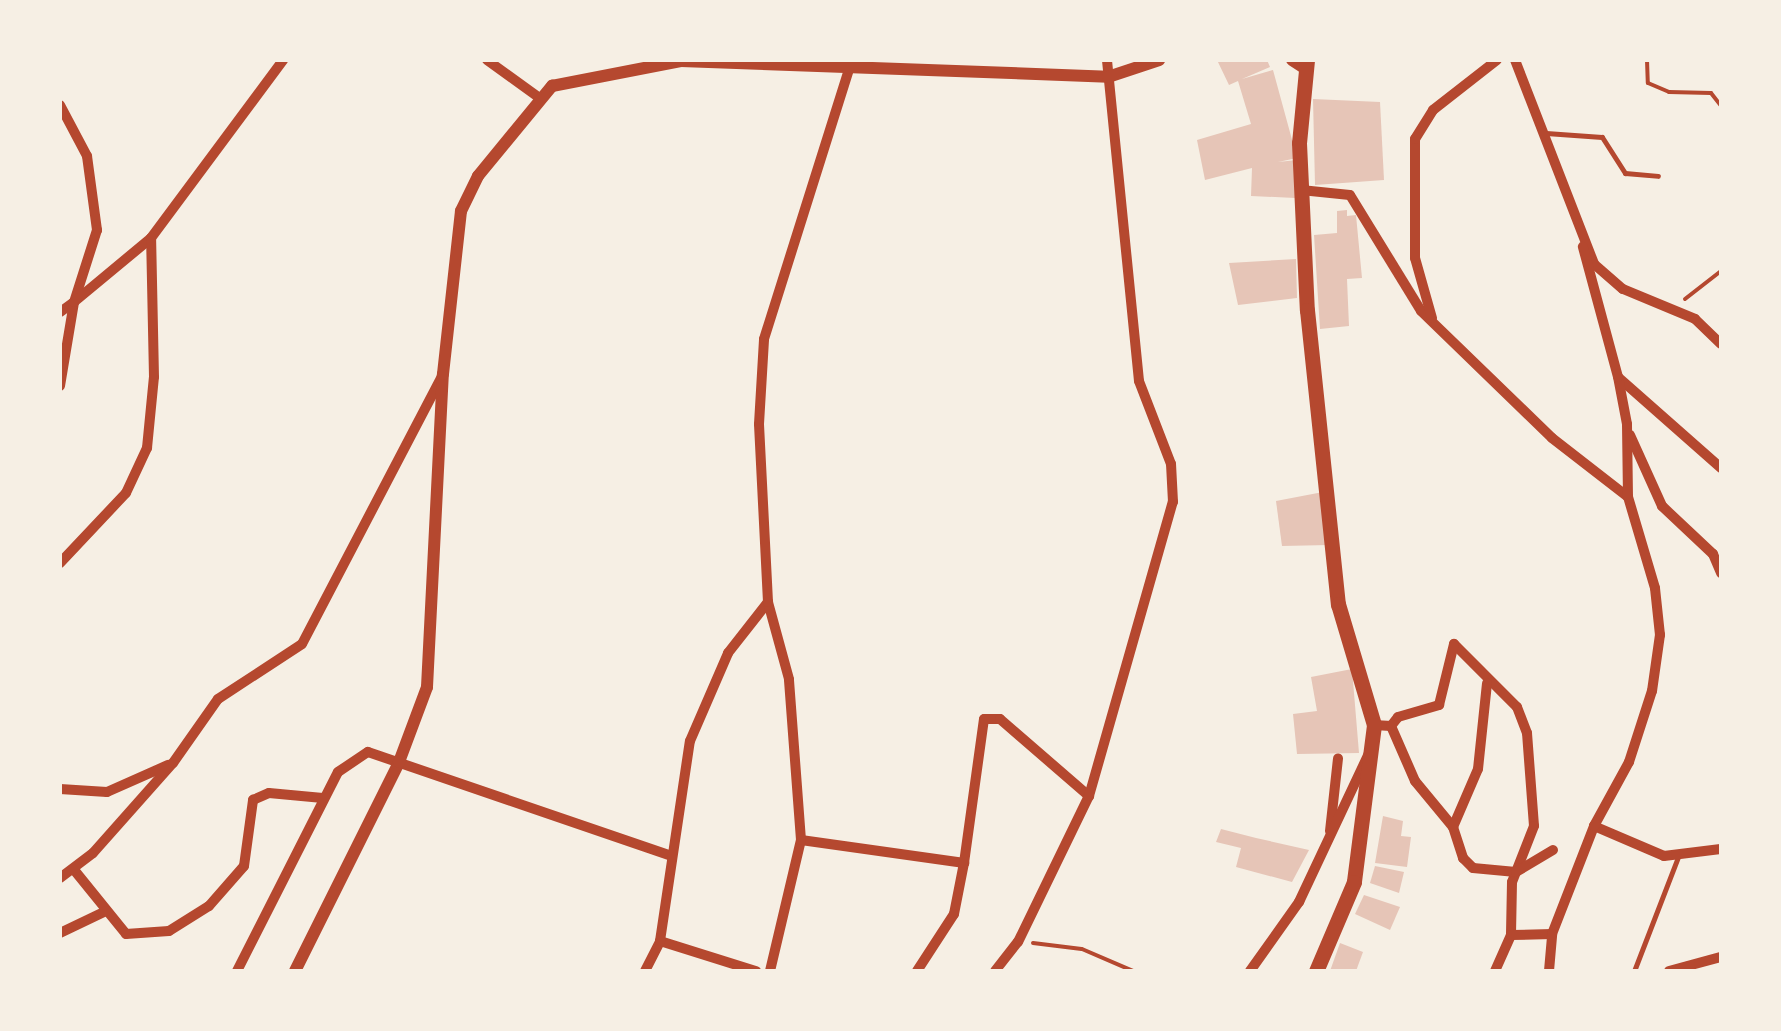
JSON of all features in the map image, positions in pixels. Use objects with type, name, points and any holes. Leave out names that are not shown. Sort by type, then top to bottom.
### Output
[{"type":"main road","points":[[1302,63],[1302,263],[1336,590],[1374,725],[1374,749],[1354,882],[1316,971]]},
{"type":"street","points":[[60,312],[151,238],[283,60]]},
{"type":"street","points":[[487,60],[540,98]]},
{"type":"street","points":[[995,971],[1018,942],[1090,796],[1173,502],[1170,464],[1139,380],[1107,60]]},
{"type":"street","points":[[295,971],[399,762],[426,687],[443,374],[461,210],[478,176],[540,98],[552,86],[681,61],[852,62],[1108,77],[1159,60]]},
{"type":"street","points":[[1432,318],[1415,258],[1416,139],[1433,110],[1497,60]]},
{"type":"street","points":[[1515,60],[1546,133],[1583,247],[1627,424],[1647,484],[1713,554],[1721,573]]},
{"type":"street","points":[[770,971],[800,840],[791,694],[768,602],[759,424],[764,339],[852,62]]},
{"type":"street","points":[[60,104],[86,156],[97,230],[74,302],[60,386]]},
{"type":"street","points":[[1301,190],[1350,196],[1413,301],[1552,438],[1628,497]]},
{"type":"street","points":[[60,563],[126,493],[147,448],[154,378],[151,238]]},
{"type":"street","points":[[1583,247],[1623,289],[1675,309],[1721,344]]},
{"type":"street","points":[[60,878],[75,870],[174,763],[218,699],[302,644],[386,494],[443,374]]},
{"type":"street","points":[[1618,377],[1721,468]]},
{"type":"street","points":[[1550,971],[1552,934],[1594,826],[1644,720],[1660,635],[1655,588],[1628,497],[1627,424]]},
{"type":"street","points":[[645,971],[660,941],[690,741],[728,653],[768,602]]},
{"type":"street","points":[[1391,726],[1398,717],[1439,704],[1454,644],[1487,683],[1517,707],[1532,757],[1534,826],[1516,872],[1511,934],[1496,971]]},
{"type":"street","points":[[1452,827],[1478,770],[1487,683]]},
{"type":"street","points":[[917,971],[954,914],[984,718],[1000,719],[1090,796]]},
{"type":"street","points":[[1374,725],[1391,726]]},
{"type":"street","points":[[1391,726],[1415,781],[1452,827],[1473,868],[1516,872],[1552,850]]},
{"type":"street","points":[[1250,971],[1299,902],[1330,833],[1349,802],[1358,767],[1374,749]]},
{"type":"street","points":[[237,971],[323,798],[356,756],[368,752],[672,856]]},
{"type":"street","points":[[1330,833],[1338,758]]},
{"type":"street","points":[[60,789],[106,792],[174,763]]},
{"type":"street","points":[[75,870],[126,934],[169,932],[209,906],[244,866],[253,800],[269,793],[323,798]]},
{"type":"street","points":[[1594,826],[1628,845],[1678,857],[1721,849]]},
{"type":"street","points":[[800,840],[964,863]]},
{"type":"street","points":[[60,933],[106,911]]},
{"type":"street","points":[[1511,934],[1552,934]]},
{"type":"street","points":[[660,941],[756,971]]},
{"type":"street","points":[[1669,971],[1721,957]]},
{"type":"lane","points":[[1546,133],[1602,137],[1625,173],[1658,176]]},
{"type":"lane","points":[[1634,971],[1678,857]]},
{"type":"path","points":[[1646,60],[1648,83],[1668,92],[1710,93],[1721,106]]},
{"type":"path","points":[[1675,309],[1721,270]]},
{"type":"path","points":[[1018,942],[1082,949],[1132,971]]},
{"type":"building","points":[[1217,60],[1267,60],[1270,67],[1242,79],[1273,70],[1297,158],[1278,162],[1297,160],[1295,198],[1251,196],[1252,168],[1205,180],[1197,140],[1251,124],[1238,81],[1229,85]]},
{"type":"building","points":[[1313,99],[1380,102],[1384,180],[1315,185]]},
{"type":"building","points":[[1347,210],[1347,216],[1356,215],[1362,278],[1347,279],[1349,326],[1320,329],[1314,235],[1337,233],[1337,211]]},
{"type":"building","points":[[1296,259],[1297,298],[1238,305],[1229,263]]},
{"type":"building","points":[[1323,492],[1329,545],[1282,546],[1276,501]]},
{"type":"building","points":[[1352,669],[1359,753],[1297,754],[1293,714],[1317,711],[1311,677]]},
{"type":"building","points":[[1383,816],[1403,821],[1401,836],[1411,837],[1407,867],[1375,863]]},
{"type":"building","points":[[1221,829],[1309,850],[1292,882],[1236,867],[1241,848],[1216,842]]},
{"type":"building","points":[[1375,866],[1404,872],[1399,893],[1370,883]]},
{"type":"building","points":[[1364,895],[1400,907],[1390,930],[1355,914]]},
{"type":"building","points":[[1340,943],[1363,952],[1356,971],[1330,971]]}]
